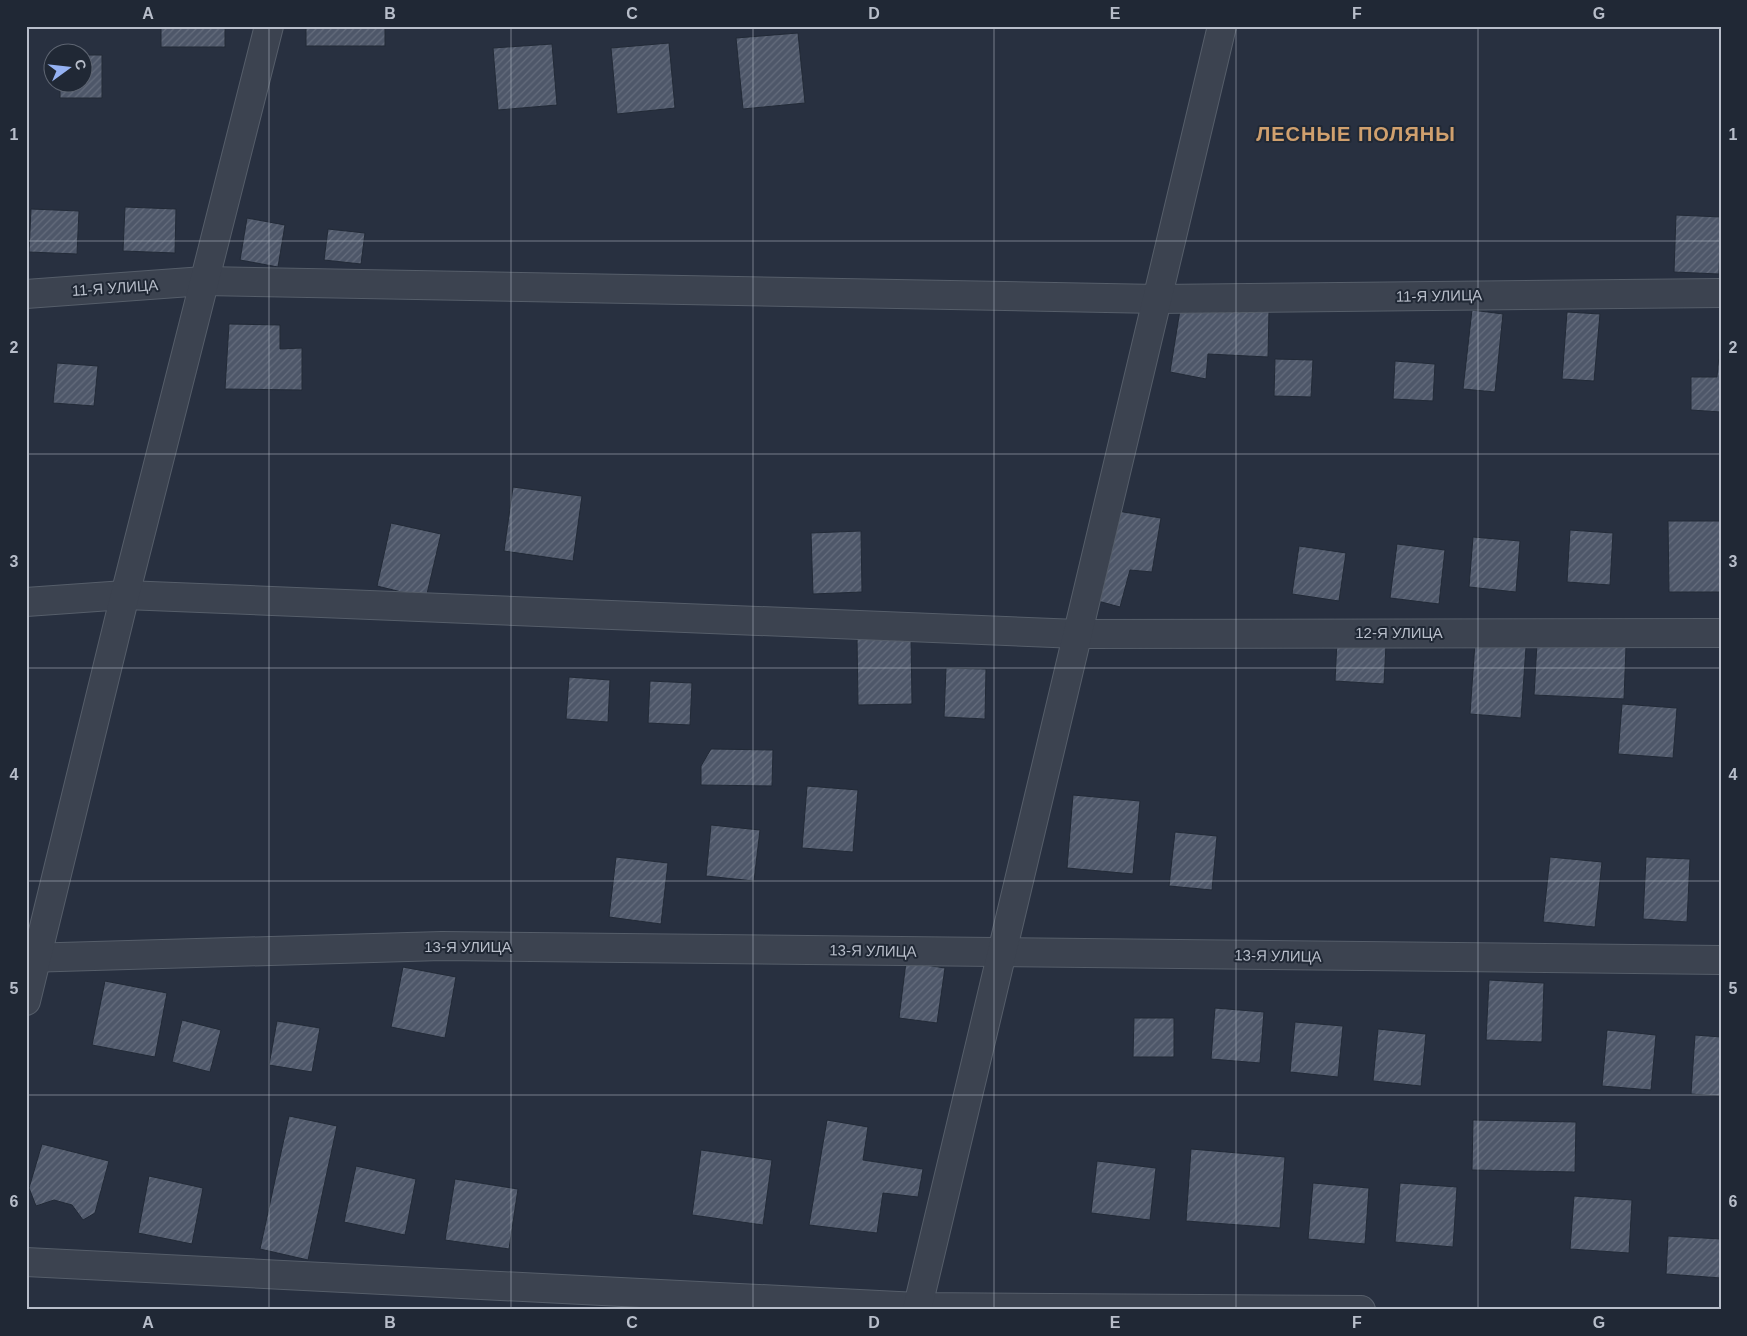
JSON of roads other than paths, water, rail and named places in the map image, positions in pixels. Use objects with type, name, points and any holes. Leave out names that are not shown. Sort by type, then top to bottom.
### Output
[{"type":"street","points":[[26,1001],[32,958],[269,26]]},
{"type":"street","points":[[918,1309],[1222,26]]},
{"type":"street","name":"11-Я УЛИЦА","points":[[26,294],[204,281],[1158,299],[1721,293]]},
{"type":"street","points":[[26,602],[124,595]]},
{"type":"street","name":"12-Я УЛИЦА","points":[[124,595],[1078,634],[1721,632]]},
{"type":"street","name":"13-Я УЛИЦА","points":[[32,958],[442,946],[1721,960]]},
{"type":"street","points":[[26,1262],[918,1309],[1361,1310]]},
{"type":"district","name":"ЛЕСНЫЕ ПОЛЯНЫ","points":[[1356,134]]}]
